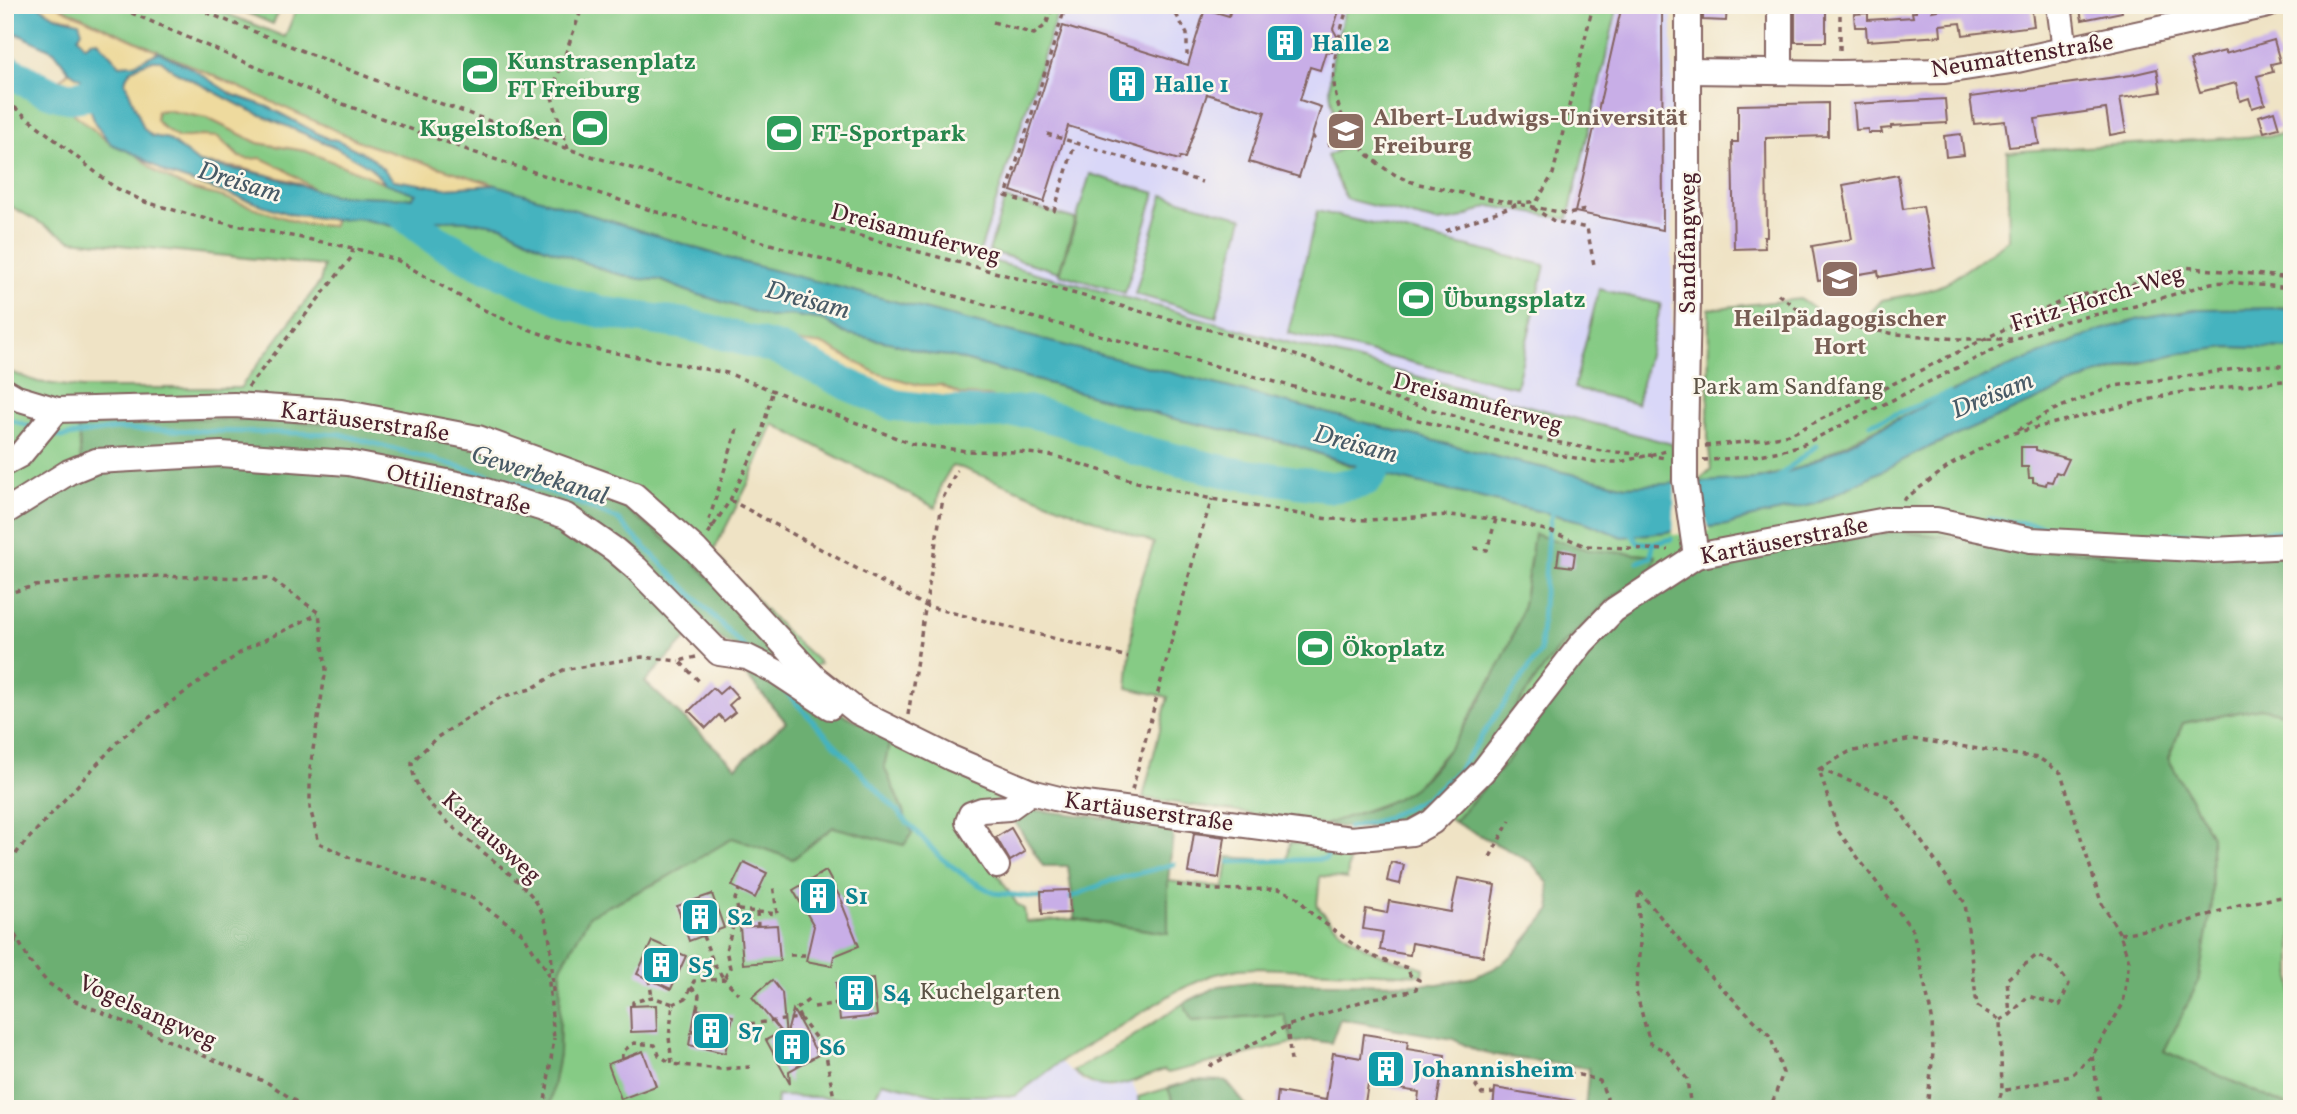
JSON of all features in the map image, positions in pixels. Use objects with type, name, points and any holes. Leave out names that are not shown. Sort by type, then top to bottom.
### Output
[{"type":"street","name":"Sandfangweg","points":[[1688,5],[1685,463],[1694,549]]},
{"type":"street","points":[[1780,5],[1780,72]]},
{"type":"street","points":[[2059,5],[2065,50]]},
{"type":"street","name":"Neumattenstraße","points":[[1688,71],[1945,71],[2065,50],[2268,5]]},
{"type":"street","name":"Kartäuserstraße","points":[[5,391],[17,398],[45,425],[234,405],[341,412],[478,438],[634,495],[695,549],[814,677],[858,712],[951,758],[1031,792],[1071,802],[1351,839],[1412,833],[1432,822],[1483,771],[1582,643],[1614,610],[1694,549],[1886,520],[1936,520],[2031,540],[2213,551],[2292,545]]},
{"type":"street","points":[[5,463],[20,455],[45,425]]},
{"type":"street","name":"Ottilienstraße","points":[[5,512],[69,472],[96,461],[221,454],[348,463],[473,487],[566,516],[636,568],[719,653]]},
{"type":"street","points":[[719,653],[747,657],[777,672],[837,710],[858,712]]},
{"type":"street","points":[[997,866],[968,822],[971,814],[982,810],[1009,808],[1031,792]]},
{"type":"path","points":[[113,5],[332,100],[473,152],[653,211],[993,306],[1523,448],[1595,461],[1620,462],[1645,454],[1685,463],[1793,433],[2070,297],[2128,286],[2184,267],[2292,278]]},
{"type":"path","name":"Dreisamuferweg","points":[[188,5],[374,80],[568,149],[834,229],[1266,345],[1341,371],[1384,396],[1512,433],[1602,451],[1645,454]]},
{"type":"path","points":[[568,149],[551,94],[583,5]]},
{"type":"path","points":[[993,22],[1034,34],[1045,25],[1053,5]]},
{"type":"path","points":[[1066,5],[1006,195],[1054,211],[1075,143]]},
{"type":"path","points":[[1141,5],[1176,14],[1187,34],[1187,55]]},
{"type":"path","points":[[1176,14],[1189,5]]},
{"type":"path","points":[[1197,5],[1226,10]]},
{"type":"path","points":[[1348,5],[1334,60],[1335,87],[1339,110],[1350,133],[1368,154],[1388,170],[1414,183],[1569,214],[1588,209]]},
{"type":"path","points":[[1446,231],[1518,204],[1537,201],[1553,174],[1593,5]]},
{"type":"path","points":[[1840,5],[1840,73]]},
{"type":"path","points":[[5,103],[14,107],[114,187],[145,202],[210,220],[353,248],[397,260],[480,308],[572,345],[727,373],[912,444],[967,451],[1055,456],[1137,482],[1212,499],[1328,519],[1368,520],[1448,515],[1496,519],[1550,531],[1585,546],[1661,550]]},
{"type":"path","points":[[1328,145],[1350,133]]},
{"type":"path","points":[[1047,134],[1202,182]]},
{"type":"path","points":[[1312,135],[1316,142]]},
{"type":"path","points":[[1531,207],[1553,221],[1587,228],[1594,265]]},
{"type":"path","points":[[234,405],[351,258],[353,248]]},
{"type":"path","name":"Fritz-Horch-Weg","points":[[1685,463],[1745,458],[1804,444],[2014,339],[2057,323],[2135,306],[2211,283],[2292,288]]},
{"type":"path","points":[[1778,294],[1813,321],[1830,326],[1959,339],[2014,339]]},
{"type":"path","points":[[2014,433],[2053,410],[2114,386],[2265,365],[2292,367]]},
{"type":"path","points":[[1886,520],[1902,501],[1952,464],[2006,435],[2176,393],[2292,380]]},
{"type":"path","points":[[695,549],[713,529],[751,460],[760,440],[772,392]]},
{"type":"path","points":[[713,529],[709,520],[738,426]]},
{"type":"path","points":[[903,733],[907,723],[943,498],[957,470]]},
{"type":"path","points":[[1128,809],[1194,556],[1212,499]]},
{"type":"path","points":[[730,500],[926,606],[1128,657]]},
{"type":"path","points":[[1474,548],[1488,550],[1496,519]]},
{"type":"path","points":[[5,594],[35,586],[133,576],[270,578],[319,613],[326,669],[310,768],[310,808],[319,843],[351,858],[472,898],[522,933],[548,972],[554,1038]]},
{"type":"path","points":[[5,871],[20,848],[122,737],[244,650],[319,613]]},
{"type":"path","points":[[679,660],[719,653]]},
{"type":"path","name":"Kartausweg","points":[[544,1109],[554,1038],[551,934],[535,899],[423,798],[411,774],[412,762],[436,738],[501,697],[531,690],[563,670],[642,657],[679,660]]},
{"type":"path","points":[[679,660],[702,684]]},
{"type":"path","points":[[1819,769],[1849,751],[1912,739],[2039,758],[2061,773],[2101,902],[2120,934],[2129,961],[2123,1004],[2092,1056],[2071,1076],[2002,1091]]},
{"type":"path","points":[[1819,769],[1890,797],[1965,904],[1977,1006],[2000,1020]]},
{"type":"path","points":[[1819,769],[1838,831],[1913,930],[1932,1018],[1933,1053],[1927,1109]]},
{"type":"path","points":[[1490,858],[1510,820]]},
{"type":"path","points":[[738,910],[777,914],[773,884]]},
{"type":"path","points":[[1177,885],[1215,890],[1279,889],[1297,897],[1312,914],[1362,950],[1379,959],[1408,968],[1410,975],[1419,980],[1416,989],[1411,991],[1369,999],[1287,1026],[1211,1065],[1209,1070]]},
{"type":"path","points":[[724,979],[730,968],[726,950],[738,910],[735,899],[739,890]]},
{"type":"path","points":[[1691,1109],[1687,1079],[1667,1052],[1650,1043],[1636,992],[1640,943],[1638,890],[1709,974],[1770,1036],[1783,1073],[1770,1109]]},
{"type":"path","points":[[2120,934],[2180,924],[2239,905],[2292,895]]},
{"type":"path","points":[[757,912],[758,926]]},
{"type":"path","name":"Vogelsangweg","points":[[5,917],[30,962],[48,983],[73,1000],[268,1083],[303,1109]]},
{"type":"path","points":[[5,1002],[16,936]]},
{"type":"path","points":[[703,936],[714,964],[739,994]]},
{"type":"path","points":[[790,955],[807,956]]},
{"type":"path","points":[[2000,1020],[2010,1015],[2028,996],[2060,1005],[2069,984],[2054,964],[2037,955],[2007,979],[2010,1015]]},
{"type":"path","points":[[649,979],[652,998]]},
{"type":"path","points":[[633,1006],[633,1002],[652,998],[673,1004],[686,998],[694,981],[724,979]]},
{"type":"path","points":[[691,986],[699,995],[697,1009]]},
{"type":"path","points":[[810,999],[796,1009],[825,1050],[834,1098]]},
{"type":"path","points":[[814,1007],[838,1003]]},
{"type":"path","points":[[672,1064],[669,1037],[673,1004]]},
{"type":"path","points":[[740,1025],[800,1017]]},
{"type":"path","points":[[1996,1109],[2002,1091],[2000,1020]]},
{"type":"path","points":[[1287,1026],[1291,1060]]},
{"type":"path","points":[[622,1059],[622,1052],[634,1043],[655,1045],[659,1055],[672,1064],[720,1069],[750,1067]]},
{"type":"path","points":[[2092,1056],[2101,1109]]},
{"type":"path","points":[[1495,1094],[1482,1094],[1476,1086],[1481,1079],[1495,1072],[1538,1069],[1600,1080],[1607,1098],[1604,1109]]},
{"type":"shaded area","name":"Albert-Ludwigs-Universität Freiburg","points":[[1060,5],[1672,5],[1672,444],[978,257]]},
{"type":"shaded area","points":[[1060,1062],[1084,1082],[1092,1085],[1111,1088],[1131,1081],[1138,1097],[1139,1109],[777,1109],[776,1096],[874,1099],[882,1082],[938,1095],[1015,1096]]},
{"type":"green space","points":[[55,5],[205,5],[285,37],[298,5],[1060,5],[978,257],[1672,444],[1675,484],[1626,486],[1513,461],[737,261],[368,145]]},
{"type":"green space","points":[[229,5],[281,5],[273,24]]},
{"type":"green space","points":[[1346,5],[1618,5],[1568,219],[1490,206],[1456,220],[1436,222],[1346,199],[1327,156],[1349,145],[1339,126],[1330,92],[1332,60]]},
{"type":"green space","points":[[5,76],[57,108],[72,112],[111,144],[137,155],[156,172],[187,188],[223,197],[302,224],[332,226],[335,220],[357,218],[411,230],[435,251],[568,311],[761,350],[895,412],[921,419],[965,421],[989,418],[1011,421],[1222,481],[1306,492],[1350,492],[1368,486],[1383,475],[1585,522],[1622,537],[1727,525],[1816,504],[1927,448],[2092,376],[2175,354],[2228,347],[2292,349],[2292,553],[1632,612],[1588,654],[1505,764],[1454,822],[1432,806],[1490,743],[1556,651],[1655,556],[1588,550],[1534,535],[1522,611],[1502,661],[1455,742],[1414,788],[1392,801],[1324,825],[1143,798],[1168,697],[1127,688],[1135,598],[1154,543],[962,468],[952,466],[941,484],[936,508],[773,424],[750,480],[713,552],[785,631],[820,663],[801,674],[693,561],[617,502],[571,479],[175,418],[78,424],[82,474],[5,518],[5,443],[13,433],[5,427],[5,370],[38,382],[82,388],[240,388],[320,282],[324,266],[71,240],[5,203]]},
{"type":"green space","points":[[166,110],[207,118],[258,143],[306,151],[416,194],[413,198],[332,195],[315,190],[284,169],[239,157],[231,147],[201,136],[178,138],[156,120],[157,111]]},
{"type":"green space","name":"Park am Sandfang","points":[[2292,134],[2292,308],[2279,307],[2006,368],[1862,435],[1803,467],[1756,479],[1696,483],[1711,469],[1708,437],[1709,309],[1800,299],[1824,315],[1864,320],[1882,300],[1919,293],[1945,284],[2009,240],[2007,152]]},
{"type":"green space","points":[[1090,174],[1155,193],[1125,293],[1060,274]]},
{"type":"green space","points":[[1163,195],[1243,218],[1216,317],[1135,294]]},
{"type":"green space","points":[[1005,199],[1075,219],[1059,272],[989,251]]},
{"type":"green space","name":"Übungsplatz","points":[[1317,211],[1545,265],[1516,387],[1288,333]]},
{"type":"green space","points":[[431,221],[468,221],[503,226],[541,246],[610,272],[640,279],[660,280],[770,317],[789,315],[824,320],[844,333],[930,354],[950,356],[1175,419],[1291,444],[1358,468],[1356,479],[1326,483],[1249,470],[1110,430],[1105,424],[1029,404],[961,395],[940,385],[919,385],[876,373],[825,345],[788,341],[647,307],[556,291],[544,281],[482,254],[459,240],[440,235]]},
{"type":"green space","points":[[1599,289],[1661,304],[1637,404],[1574,388]]},
{"type":"green space","points":[[175,418],[342,424],[477,445],[571,479],[617,502],[693,561],[801,674],[727,643],[700,624],[645,682],[736,767],[786,722],[745,674],[752,673],[891,736],[884,766],[912,833],[904,845],[833,827],[793,859],[733,838],[662,880],[590,915],[561,967],[559,1054],[549,1109],[5,1109],[5,518],[82,474],[78,424]]},
{"type":"green space","points":[[1896,531],[2121,556],[2292,553],[2292,715],[2260,708],[2183,723],[2168,758],[2211,836],[2212,904],[2198,983],[2164,1051],[2292,1106],[2292,1109],[1585,1109],[1589,1068],[1506,1057],[1477,1051],[1453,1039],[1340,1019],[1331,1043],[1310,1040],[1293,1043],[1284,1014],[1192,1021],[1184,1003],[1219,986],[1251,982],[1438,984],[1475,977],[1493,969],[1514,954],[1551,910],[1548,883],[1531,862],[1454,822],[1505,764],[1588,654],[1632,612],[1676,577],[1719,559]]},
{"type":"green space","points":[[1534,534],[1588,550],[1656,556],[1653,568],[1607,602],[1556,651],[1490,743],[1432,806],[1408,819],[1383,826],[1354,828],[1324,825],[1402,795],[1427,776],[1444,756],[1478,705],[1516,627],[1526,590]]},
{"type":"green space","points":[[2260,708],[2292,715],[2292,1106],[2288,1107],[2164,1051],[2198,982],[2212,904],[2211,836],[2168,758],[2183,723]]},
{"type":"green space","name":"Kuchelgarten","points":[[891,736],[1009,798],[971,808],[975,840],[1017,904],[1024,909],[1026,922],[1075,919],[1168,933],[1168,881],[1224,888],[1228,857],[1287,861],[1290,842],[1350,850],[1347,879],[1320,876],[1317,906],[1352,940],[1377,953],[1424,968],[1423,975],[1258,968],[1212,975],[1177,991],[1060,1062],[1015,1096],[938,1095],[882,1082],[874,1099],[777,1096],[776,1109],[549,1109],[559,1054],[561,966],[590,915],[662,880],[733,838],[793,859],[833,827],[904,845],[912,833],[884,766]]},
{"type":"green space","points":[[1026,809],[1174,826],[1168,881],[1168,933],[1075,919],[1068,866],[1043,866],[1012,817]]},
{"type":"green space","points":[[1184,1003],[1192,1021],[1285,1014],[1293,1043],[1168,1073],[1164,1070],[1117,1086],[1096,1085],[1073,1071],[1123,1043]]},
{"type":"green space","points":[[1194,1080],[1226,1081],[1249,1109],[1176,1109],[1168,1088]]},
{"type":"green space","points":[[1168,1088],[1176,1109],[1139,1109],[1138,1097]]},
{"type":"sand","points":[[37,5],[55,5],[159,52],[135,64],[120,65],[97,40],[86,47],[78,37],[72,19],[55,16]]},
{"type":"sand","points":[[5,55],[12,67],[49,84],[55,85],[69,71],[81,79],[95,123],[111,144],[72,112],[57,108],[5,76]]},
{"type":"sand","points":[[169,56],[368,145],[496,185],[444,188],[394,180],[371,157],[337,140],[328,139],[268,107],[217,87]]},
{"type":"sand","points":[[153,60],[161,60],[173,70],[243,107],[335,147],[369,166],[385,183],[306,151],[258,143],[207,118],[166,110],[157,111],[156,120],[178,138],[218,137],[239,157],[261,158],[284,169],[315,190],[292,181],[240,168],[198,163],[168,139],[152,136],[144,129],[125,82],[132,70]]},
{"type":"sand","points":[[137,155],[168,174],[290,214],[335,220],[332,226],[302,224],[223,197],[187,188],[156,172]]},
{"type":"sand","points":[[431,221],[440,235],[459,240],[482,254],[544,281],[557,291],[647,307],[788,341],[825,345],[876,373],[919,385],[940,385],[961,395],[988,396],[1010,403],[1069,409],[1088,415],[1105,424],[1110,430],[1139,440],[1249,470],[1326,483],[1356,479],[1358,468],[1383,475],[1366,486],[1346,492],[1305,493],[1222,481],[1011,421],[989,418],[965,421],[921,419],[869,402],[761,350],[568,311],[435,251],[411,233]]},
{"type":"water","name":"Dreisam","points":[[5,5],[37,5],[55,16],[79,22],[82,31],[78,37],[85,46],[97,40],[120,65],[134,64],[159,52],[191,68],[233,95],[268,107],[328,139],[337,140],[371,157],[394,180],[444,188],[496,185],[737,261],[1513,461],[1626,486],[1756,479],[1803,467],[1949,393],[2101,330],[2140,319],[2199,309],[2292,308],[2292,349],[2228,347],[2175,354],[2128,365],[2092,376],[1927,448],[1816,504],[1727,525],[1622,537],[1585,522],[1383,475],[1291,444],[1175,419],[950,356],[930,354],[844,333],[824,320],[789,315],[770,317],[660,280],[640,279],[610,272],[541,246],[503,226],[437,220],[411,230],[357,218],[335,220],[290,214],[168,174],[137,155],[111,144],[95,123],[81,79],[69,71],[54,51],[5,28]],"holes":[[[161,60],[173,70],[245,108],[335,147],[370,167],[385,183],[416,194],[412,198],[332,195],[267,175],[199,163],[168,139],[152,136],[144,129],[125,82],[135,67]]]},
{"type":"pier","points":[[1693,481],[1710,531],[1673,535],[1675,482]]},
{"type":"building","points":[[1232,5],[1341,5],[1333,29],[1337,36],[1332,52],[1326,51],[1320,70],[1310,67],[1300,100],[1321,107],[1299,177],[1249,162],[1265,112],[1207,94],[1185,158],[1180,157],[1179,160],[1068,126],[1044,202],[1011,191],[1063,26],[1188,65],[1205,9],[1229,16]]},
{"type":"building","points":[[1622,5],[1662,5],[1663,230],[1575,212]]},
{"type":"building","points":[[1703,5],[1727,5],[1726,21],[1703,20]]},
{"type":"building","points":[[1795,5],[1826,5],[1826,42],[1795,42]]},
{"type":"building","points":[[1963,5],[2031,5],[2034,26],[1963,35],[1961,23],[1940,25],[1941,36],[1867,41],[1866,27],[1855,27],[1854,14],[1868,13],[1868,20],[1913,17],[1912,12],[1916,12],[1916,8],[1932,6],[1932,11]]},
{"type":"building","points":[[2079,5],[2121,5],[2122,12],[2082,20]]},
{"type":"building","points":[[2274,40],[2280,62],[2271,64],[2273,72],[2257,76],[2265,104],[2252,108],[2249,98],[2240,101],[2236,83],[2200,92],[2190,60],[2225,51],[2225,54]]},
{"type":"building","points":[[2157,69],[2161,92],[2120,98],[2126,132],[2110,135],[2106,109],[2035,119],[2039,144],[2009,147],[2005,121],[1974,124],[1970,97]]},
{"type":"building","points":[[1945,99],[1947,123],[1891,126],[1881,129],[1882,133],[1868,133],[1868,129],[1856,130],[1854,104]]},
{"type":"building","points":[[1828,103],[1828,136],[1766,138],[1765,248],[1734,249],[1732,142],[1738,142],[1738,105]]},
{"type":"building","points":[[2274,111],[2279,128],[2264,132],[2259,116]]},
{"type":"building","points":[[1961,134],[1964,155],[1946,157],[1944,136]]},
{"type":"building","points":[[1898,175],[1903,209],[1923,206],[1934,267],[1879,277],[1878,271],[1818,281],[1812,246],[1852,239],[1843,185]]},
{"type":"building","points":[[2021,447],[2036,447],[2036,450],[2069,459],[2062,474],[2056,472],[2052,482],[2047,481],[2046,485],[2033,482],[2033,478],[2029,478],[2028,467],[2021,467]]},
{"type":"building","points":[[1559,550],[1575,553],[1573,567],[1557,565]]},
{"type":"building","points":[[728,686],[738,697],[729,705],[735,712],[724,721],[719,715],[706,728],[689,711],[713,688],[719,694]]},
{"type":"building","points":[[1011,828],[1025,852],[1010,861],[996,837]]},
{"type":"building","points":[[1194,833],[1225,837],[1219,878],[1188,873]]},
{"type":"building","points":[[744,862],[767,873],[755,898],[732,886]]},
{"type":"building","points":[[1391,862],[1404,865],[1400,884],[1387,881]]},
{"type":"building","points":[[826,871],[843,903],[859,946],[834,956],[832,966],[806,961],[814,926],[793,890]]},
{"type":"building","points":[[1458,878],[1495,885],[1483,956],[1412,943],[1410,955],[1380,950],[1383,932],[1363,929],[1366,909],[1387,913],[1389,901],[1451,912]]},
{"type":"building","points":[[1069,890],[1070,913],[1042,914],[1041,891]]},
{"type":"building","name":"S2","points":[[712,894],[724,928],[689,941],[677,906]]},
{"type":"building","points":[[777,925],[780,961],[743,964],[740,927]]},
{"type":"building","name":"S5","points":[[652,941],[686,956],[671,989],[637,974]]},
{"type":"building","name":"S4","points":[[873,979],[877,1016],[840,1020],[836,983]]},
{"type":"building","points":[[772,980],[782,993],[786,1037],[793,1010],[818,1055],[789,1071],[790,1084],[766,1040],[781,1032],[752,997]]},
{"type":"building","points":[[656,1005],[657,1031],[631,1032],[630,1006]]},
{"type":"building","name":"S7","points":[[696,1009],[733,1016],[725,1053],[689,1045],[691,1033],[699,1030],[692,1030]]},
{"type":"building","name":"Johannisheim","points":[[1364,1034],[1408,1041],[1407,1049],[1445,1055],[1436,1109],[1417,1109],[1419,1092],[1368,1084],[1364,1109],[1276,1109],[1278,1092],[1326,1100],[1333,1053],[1361,1058]]},
{"type":"building","points":[[643,1051],[656,1086],[621,1099],[608,1064]]},
{"type":"building","points":[[1495,1088],[1574,1101],[1574,1109],[1493,1109]]},
{"type":"waterway","points":[[5,68],[51,93],[70,97],[100,94]]},
{"type":"waterway","points":[[403,214],[436,240],[473,260],[574,305],[606,313],[686,324],[778,349],[895,405],[950,412],[1026,411],[1062,420],[1137,450],[1227,472],[1332,487],[1366,480],[1387,451]]},
{"type":"waterway","points":[[1870,424],[1949,393],[1952,398]]},
{"type":"waterway","name":"Gewerbekanal","points":[[5,418],[32,427]]},
{"type":"waterway","name":"Gewerbekanal","points":[[48,432],[61,437],[115,429],[340,434],[551,492],[617,519],[744,647]]},
{"type":"waterway","points":[[1774,480],[1816,446]]},
{"type":"waterway","points":[[1348,828],[1381,820],[1426,798],[1457,772],[1540,652],[1548,531],[1553,510]]},
{"type":"waterway","points":[[1988,519],[2097,532]]},
{"type":"waterway","points":[[1630,531],[1637,542],[1653,544],[1671,539]]},
{"type":"waterway","points":[[2149,535],[2292,531]]},
{"type":"waterway","points":[[1638,562],[1651,557],[1653,544]]},
{"type":"waterway","name":"Gewerbekanal","points":[[784,690],[940,857],[969,879],[994,893],[1041,898]]},
{"type":"waterway","points":[[1229,862],[1326,859],[1333,842]]},
{"type":"waterway","name":"Gewerbekanal","points":[[1069,898],[1110,881],[1174,864]]},
{"type":"place","name":"Halle 2","points":[[1285,43]]},
{"type":"place","name":"Kunstrasenplatz FT Freiburg","points":[[480,75]]},
{"type":"place","name":"Halle 1","points":[[1127,84]]},
{"type":"place","name":"Kugelstoßen","points":[[590,128]]},
{"type":"place","name":"Albert-Ludwigs-Universität Freiburg","points":[[1346,131]]},
{"type":"place","name":"FT-Sportpark","points":[[784,133]]},
{"type":"place","name":"Heilpädagogischer Hort","points":[[1840,279]]},
{"type":"place","name":"Übungsplatz","points":[[1416,299]]},
{"type":"place","name":"Ökoplatz","points":[[1315,648]]},
{"type":"place","name":"S1","points":[[818,896]]},
{"type":"place","name":"S2","points":[[700,917]]},
{"type":"place","name":"S5","points":[[661,965]]},
{"type":"place","name":"S4","points":[[856,993]]},
{"type":"place","name":"S7","points":[[711,1031]]},
{"type":"place","name":"S6","points":[[792,1047]]},
{"type":"place","name":"Johannisheim","points":[[1386,1069]]}]
